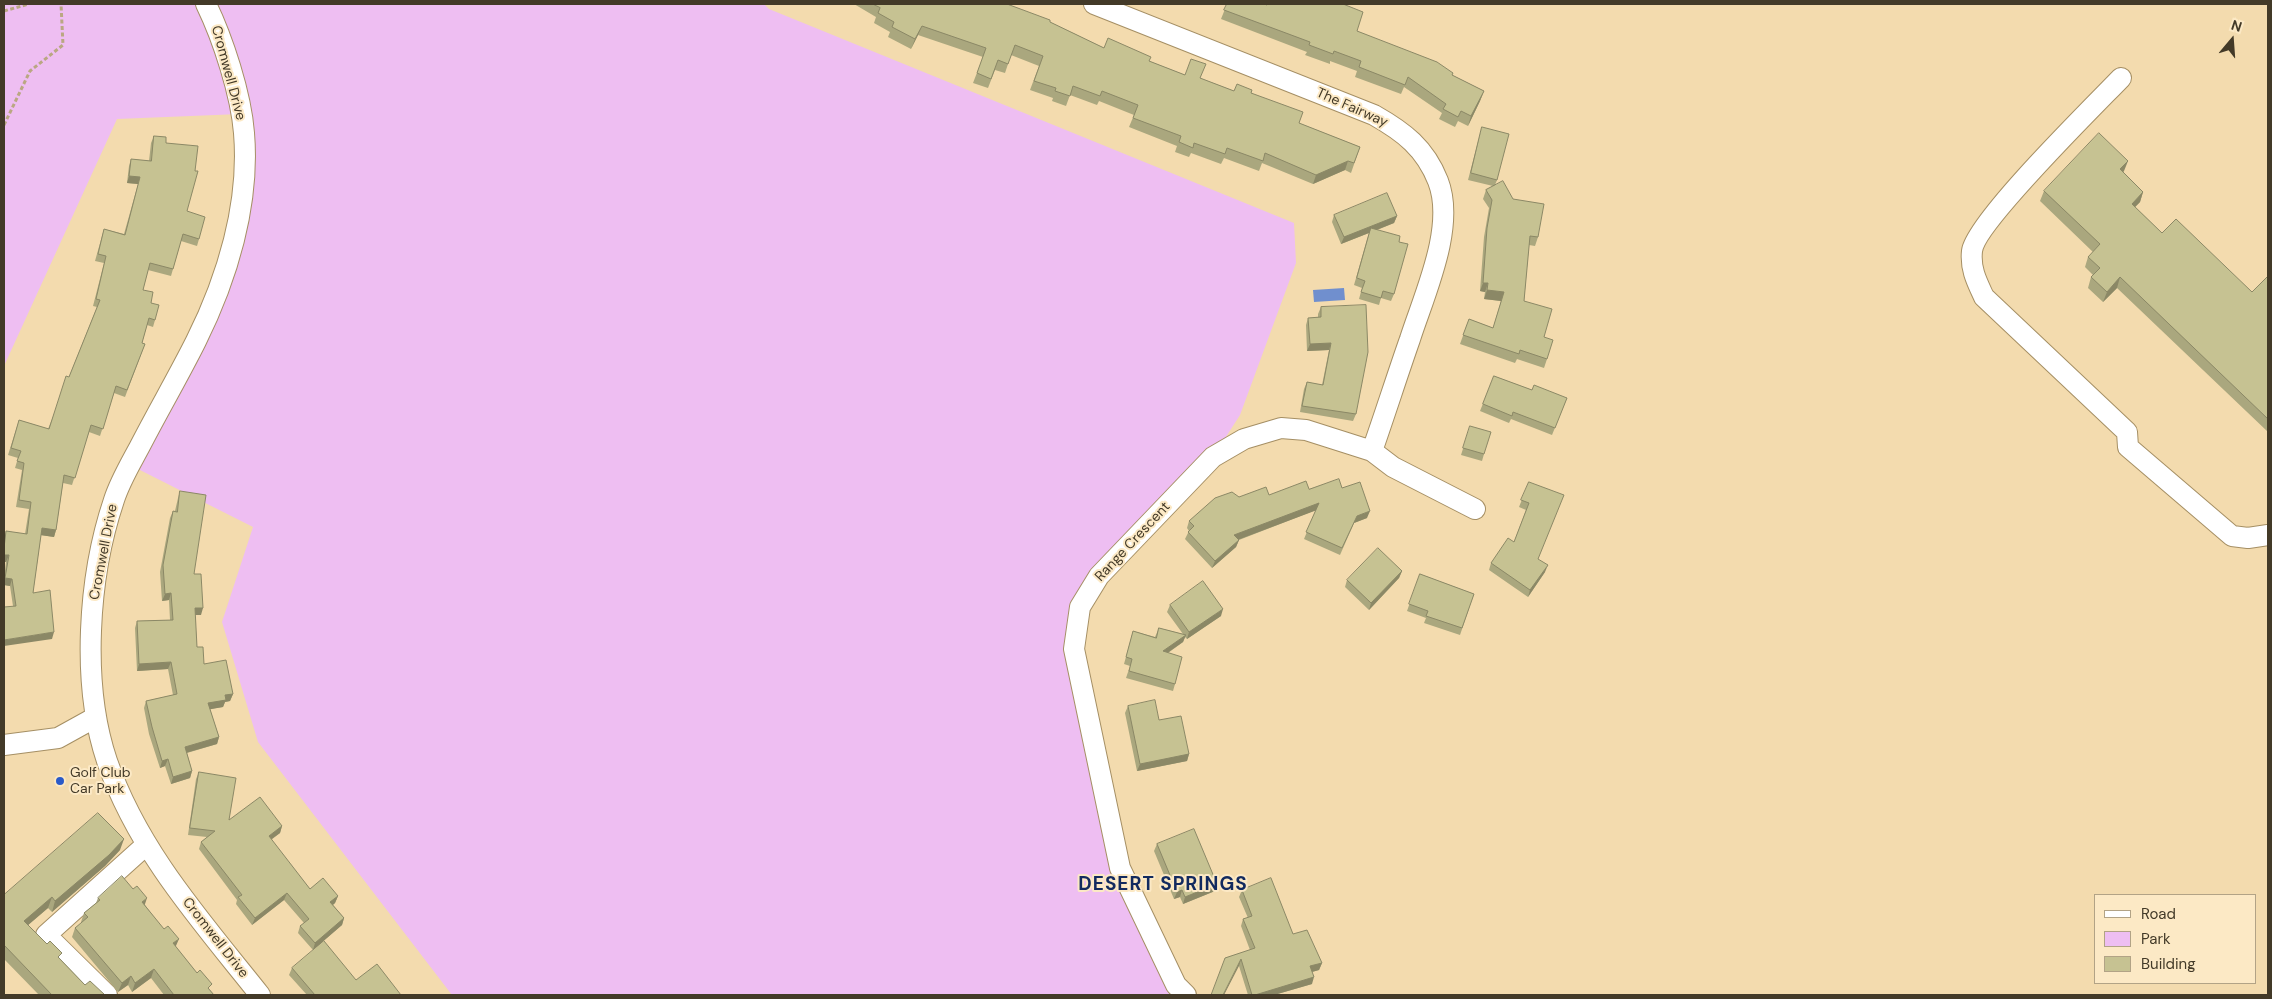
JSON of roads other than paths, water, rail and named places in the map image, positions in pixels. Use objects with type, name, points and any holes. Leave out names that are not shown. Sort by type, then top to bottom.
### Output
[{"type":"street","name":"Cromwell Drive","points":[[206,4],[228,61],[244,133],[244,172],[239,211],[226,274],[210,310],[114,498],[99,563],[92,613],[91,662],[96,718],[107,760],[146,845],[179,892],[260,995]]},
{"type":"street","name":"The Fairway","points":[[1094,4],[1374,115],[1404,132],[1427,158],[1439,183],[1444,213],[1438,256],[1372,451]]},
{"type":"street","points":[[2121,78],[2005,202],[1984,228],[1972,249],[1973,274],[1984,298],[2127,432],[2128,447],[2232,536],[2248,538],[2268,535]]},
{"type":"street","name":"Range Crescent","points":[[1186,995],[1176,985],[1120,868],[1074,649],[1080,607],[1099,576],[1213,457],[1244,438],[1282,428],[1306,430],[1372,451],[1393,468],[1475,509]]},
{"type":"street","points":[[4,745],[58,738],[96,718]]},
{"type":"street","points":[[107,995],[46,934],[146,845]]},
{"type":"water","points":[[1344,288],[1345,300],[1314,302],[1313,290]]},
{"type":"place","name":"Golf Club Car Park","points":[[60,781]]},
{"type":"district","name":"DESERT SPRINGS","points":[[1163,885]]}]
